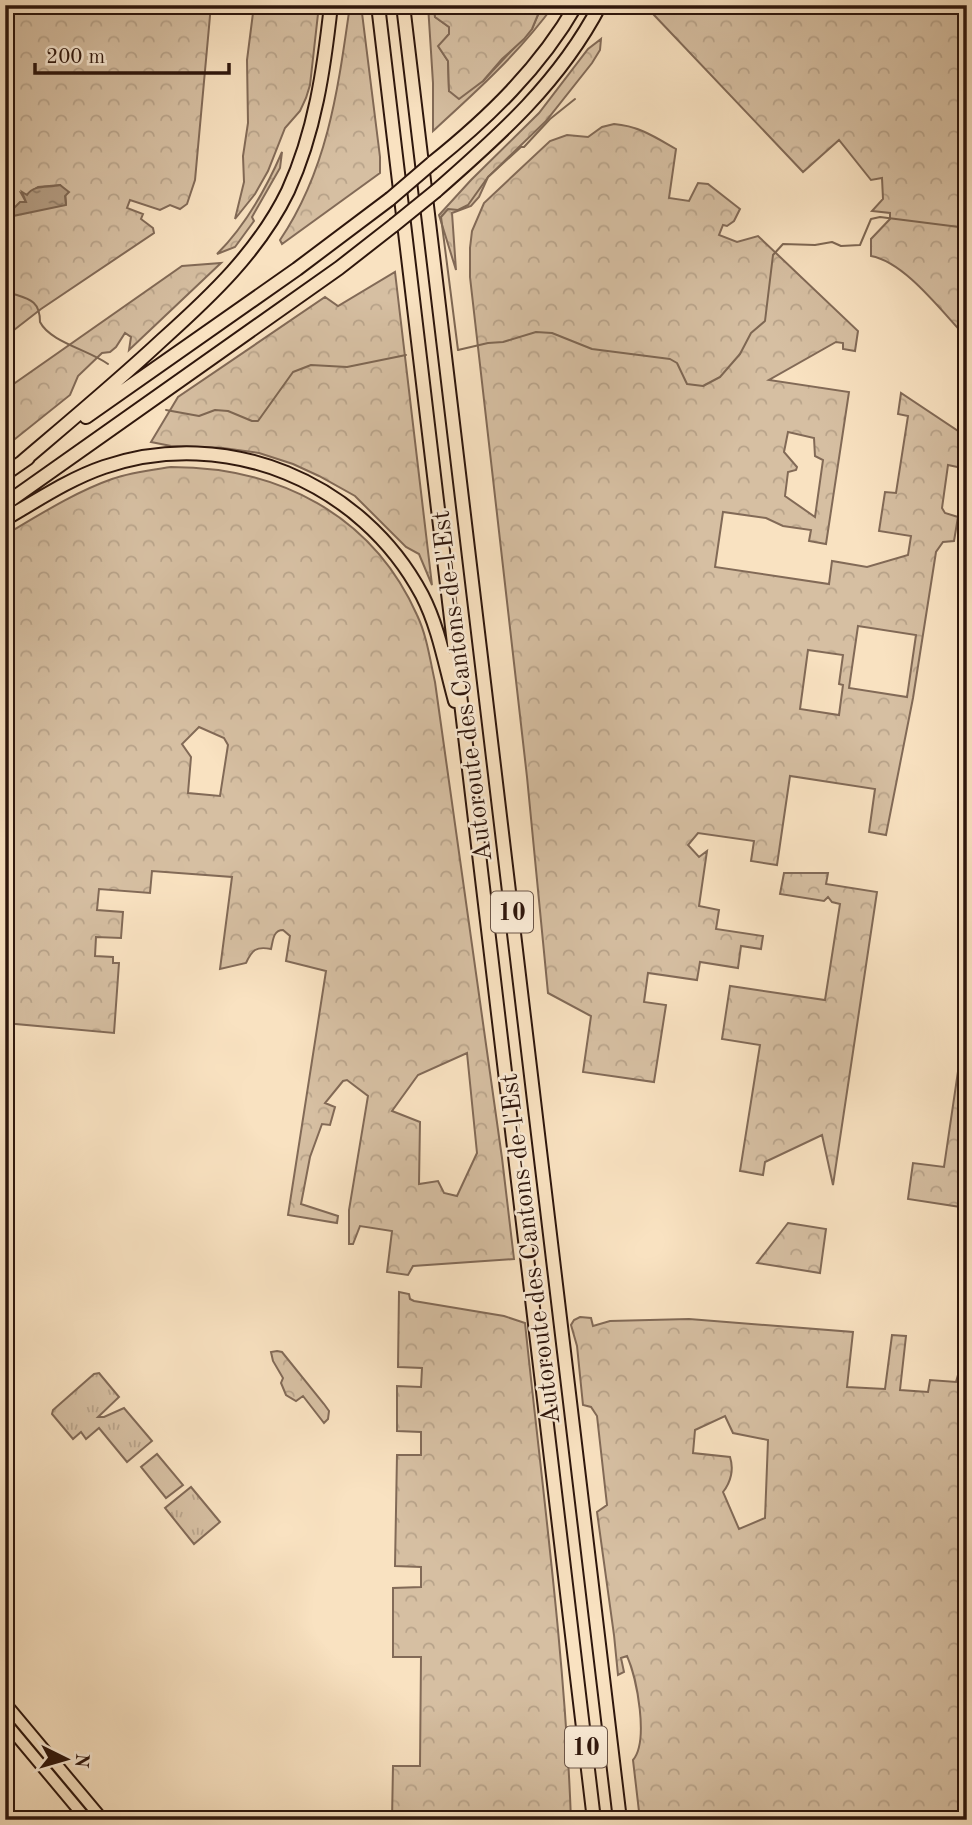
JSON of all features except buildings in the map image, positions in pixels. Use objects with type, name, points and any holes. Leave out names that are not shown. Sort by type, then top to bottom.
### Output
[{"type":"highway","points":[[22,462],[178,326],[234,270],[267,227],[291,183],[310,130],[331,5]]},
{"type":"highway","name":"Autoroute des Cantons-de-l'Est","points":[[378,5],[594,1820]]},
{"type":"highway","name":"Autoroute des Cantons-de-l'Est","points":[[403,5],[620,1820]]},
{"type":"highway","points":[[5,474],[305,263],[390,199],[480,122],[524,78],[576,5]]},
{"type":"highway","points":[[5,504],[330,274],[436,191],[491,144],[537,98],[570,55],[600,5]]},
{"type":"highway","points":[[5,519],[89,473],[121,462],[158,455],[192,453],[242,458],[274,467],[310,483],[346,505],[372,528],[396,555],[414,582],[436,628],[466,742]]},
{"type":"main road","points":[[5,1703],[103,1820]]},
{"type":"main road","points":[[5,1722],[87,1820]]},
{"type":"green space","points":[[5,5],[211,5],[195,180],[187,204],[180,209],[170,205],[160,210],[130,200],[127,208],[143,214],[141,219],[153,228],[154,233],[41,309],[5,337]],"holes":[[[60,185],[65,190],[66,204],[26,202],[21,193],[26,195],[38,187]]]},
{"type":"green space","points":[[254,5],[319,5],[310,85],[306,98],[300,111],[285,128],[268,171],[255,194],[235,219],[244,182],[243,156],[248,123],[247,60]]},
{"type":"green space","points":[[350,5],[361,5],[380,173],[282,244],[280,240],[296,213],[320,157],[335,98]]},
{"type":"green space","points":[[428,5],[434,5],[435,17],[449,27],[449,34],[439,47],[448,61],[449,91],[483,81],[532,29],[542,5],[554,5],[512,55],[433,131],[433,83]]},
{"type":"green space","points":[[434,5],[542,5],[532,29],[524,39],[483,81],[459,99],[449,91],[448,61],[438,46],[449,34],[449,27],[435,17]]},
{"type":"green space","points":[[659,5],[967,5],[967,338],[910,278],[884,260],[871,256],[871,239],[890,219],[890,213],[872,211],[883,199],[882,178],[871,180],[839,140],[803,172],[654,15]]},
{"type":"green space","points":[[601,39],[600,50],[592,63],[546,121],[488,177],[479,197],[471,206],[452,213],[456,270],[439,215],[539,113],[588,49]]},
{"type":"green space","points":[[614,124],[631,127],[676,149],[669,198],[689,201],[698,183],[708,184],[740,209],[734,221],[727,226],[723,225],[719,235],[737,242],[758,236],[858,331],[855,351],[843,349],[843,343],[836,342],[769,380],[849,392],[826,544],[809,541],[811,530],[783,526],[766,518],[723,512],[715,567],[829,584],[832,561],[867,567],[908,555],[911,536],[879,531],[885,492],[896,493],[908,416],[898,414],[901,393],[958,431],[967,449],[967,479],[961,478],[962,468],[948,465],[942,508],[945,513],[958,517],[954,541],[943,542],[936,552],[913,698],[886,835],[869,832],[875,789],[790,776],[777,865],[751,861],[754,841],[698,833],[688,845],[699,857],[707,851],[699,906],[719,910],[716,929],[763,936],[761,949],[741,946],[738,968],[700,962],[697,980],[648,973],[644,1002],[666,1005],[654,1082],[583,1072],[591,1016],[548,993],[527,777],[470,277],[472,231],[484,203],[550,141],[567,135],[588,137],[602,127]],"holes":[[[788,432],[814,438],[815,456],[823,460],[815,517],[785,496],[788,472],[796,470],[797,467],[784,452]],[[858,626],[916,635],[907,697],[849,688]],[[808,650],[843,655],[839,715],[800,709]]]},
{"type":"green space","points":[[282,152],[280,168],[252,217],[254,221],[235,247],[217,254],[254,206]]},
{"type":"green space","points":[[221,263],[129,350],[131,337],[125,333],[116,347],[110,352],[102,353],[78,376],[70,395],[5,447],[5,390],[182,266]]},
{"type":"green space","points":[[395,272],[432,585],[419,554],[406,547],[355,496],[319,476],[259,453],[151,442],[178,397],[325,297],[338,306]]},
{"type":"green space","points":[[171,467],[210,469],[248,476],[284,487],[317,503],[348,524],[375,549],[398,580],[417,615],[426,640],[435,682],[514,1259],[413,1266],[408,1275],[387,1272],[392,1231],[360,1226],[353,1244],[349,1244],[349,1210],[368,1096],[347,1080],[343,1081],[325,1103],[335,1107],[330,1125],[322,1124],[310,1157],[301,1204],[338,1216],[337,1223],[288,1215],[326,971],[286,961],[290,936],[283,930],[275,934],[271,949],[258,949],[246,963],[220,969],[232,877],[152,871],[150,893],[99,889],[97,910],[123,912],[121,938],[96,937],[95,956],[113,957],[113,963],[119,963],[114,1033],[5,1023],[5,535],[57,504],[98,484],[126,475]],"holes":[[[199,727],[224,738],[228,745],[220,796],[188,793],[191,757],[182,744]],[[467,1053],[477,1153],[457,1196],[444,1193],[438,1181],[419,1184],[420,1122],[392,1111],[418,1075]]]},
{"type":"green space","points":[[784,873],[828,873],[826,884],[877,892],[833,1185],[822,1135],[765,1162],[763,1175],[740,1171],[760,1045],[722,1039],[730,986],[825,1000],[840,904],[832,902],[828,897],[824,901],[780,894]]},
{"type":"green space","points":[[967,1010],[967,1208],[908,1199],[913,1163],[944,1167]]},
{"type":"green space","points":[[788,1223],[826,1229],[820,1273],[757,1263]]},
{"type":"green space","points":[[399,1292],[409,1294],[414,1301],[504,1316],[525,1323],[564,1695],[571,1820],[392,1820],[393,1766],[420,1766],[421,1657],[393,1657],[393,1588],[421,1587],[421,1567],[395,1566],[397,1455],[421,1455],[421,1432],[397,1431],[397,1386],[421,1387],[422,1368],[398,1367]]},
{"type":"green space","points":[[580,1317],[591,1318],[593,1326],[610,1321],[689,1319],[853,1332],[847,1387],[885,1389],[892,1335],[906,1336],[900,1390],[928,1392],[930,1380],[956,1382],[967,1343],[967,1820],[640,1820],[633,1760],[640,1739],[640,1709],[627,1656],[621,1658],[624,1672],[618,1675],[597,1512],[607,1505],[597,1416],[591,1407],[583,1405],[577,1346],[571,1325]],"holes":[[[725,1416],[733,1433],[768,1440],[765,1518],[739,1529],[723,1492],[731,1475],[730,1457],[693,1453],[695,1430]]]},
{"type":"green space","points":[[271,1352],[282,1352],[329,1411],[328,1419],[324,1423],[303,1396],[296,1401],[286,1395],[281,1383],[283,1378]]},
{"type":"green space","points":[[99,1373],[119,1397],[98,1417],[124,1408],[152,1441],[127,1462],[99,1428],[86,1439],[81,1432],[73,1439],[52,1414],[53,1410],[94,1374]]},
{"type":"green space","points":[[157,1454],[183,1485],[166,1498],[141,1467]]},
{"type":"green space","points":[[191,1487],[220,1522],[194,1544],[165,1508]]},
{"type":"water","points":[[60,185],[69,192],[65,196],[66,205],[8,217],[20,202],[26,202],[22,192],[27,195],[37,188]]},
{"type":"waterway","points":[[575,99],[488,177],[468,205],[458,210],[448,209],[441,217],[458,350],[503,342],[536,332],[552,333],[592,349],[670,359],[677,363],[687,384],[703,386],[720,377],[740,354],[751,333],[765,321],[773,255],[783,244],[815,245],[832,242],[841,246],[860,245],[871,219],[880,217],[967,228]]},
{"type":"waterway","points":[[5,291],[34,303],[40,322],[52,335],[108,364]]},
{"type":"waterway","points":[[166,410],[199,416],[215,410],[228,411],[258,421],[293,372],[311,365],[347,367],[406,355]]}]
